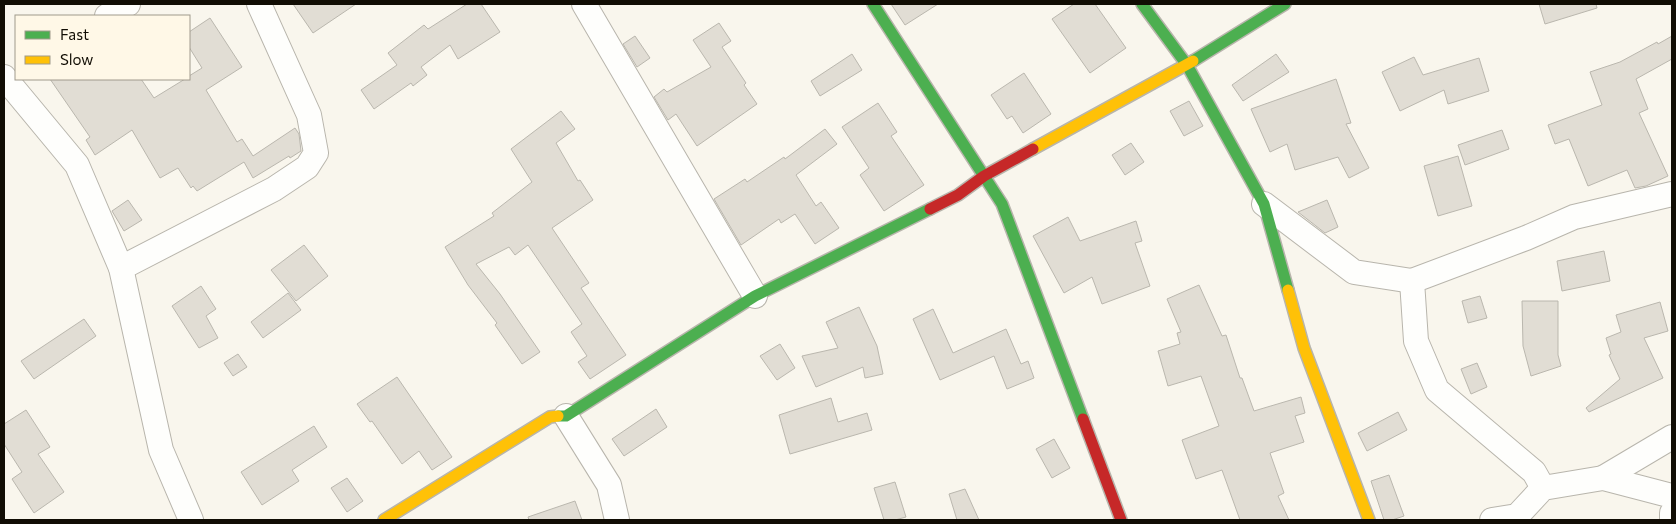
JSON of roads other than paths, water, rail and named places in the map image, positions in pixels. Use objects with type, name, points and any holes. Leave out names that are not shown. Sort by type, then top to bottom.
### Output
[{"type":"street","points":[[109,15],[128,4]]},
{"type":"street","points":[[121,268],[274,189],[308,167],[316,153],[309,115],[259,4]]},
{"type":"street","points":[[584,4],[755,296]]},
{"type":"street","points":[[873,4],[1002,204],[1121,520]]},
{"type":"street","points":[[1142,4],[1187,65],[1264,204],[1304,348],[1369,520]]},
{"type":"street","points":[[384,520],[550,416],[566,416],[755,296],[958,195],[984,176],[1187,65],[1285,4]]},
{"type":"street","points":[[7,76],[77,165],[121,268],[162,450],[191,520]]},
{"type":"street","points":[[1264,204],[1354,272],[1412,281],[1526,238],[1574,217],[1672,194]]},
{"type":"street","points":[[1412,281],[1416,341],[1437,390],[1534,472],[1543,488]]},
{"type":"street","points":[[566,416],[609,485],[617,520]]},
{"type":"street","points":[[1492,520],[1518,518],[1543,488],[1603,478],[1672,437]]},
{"type":"street","points":[[1603,478],[1672,496]]},
{"type":"street","points":[[1672,513],[1672,520]]}]
